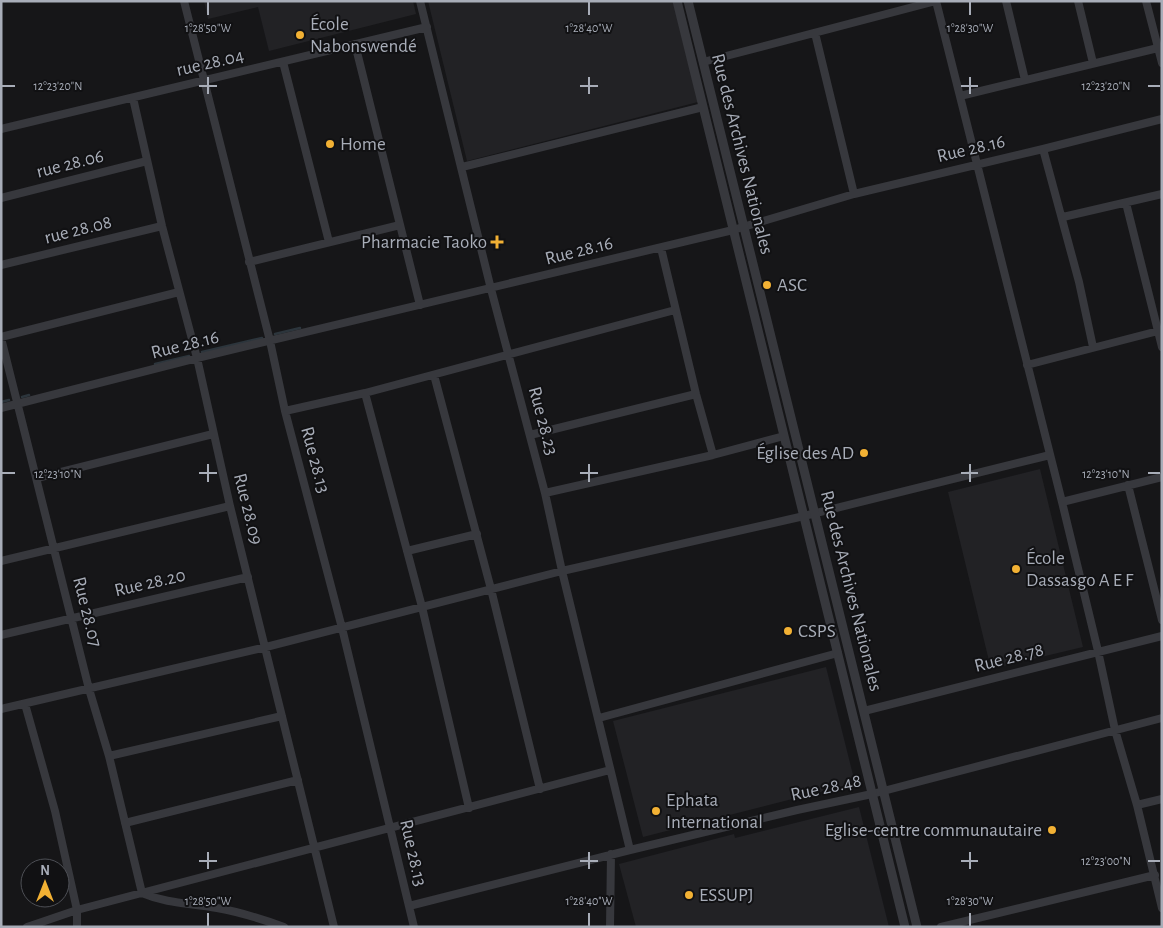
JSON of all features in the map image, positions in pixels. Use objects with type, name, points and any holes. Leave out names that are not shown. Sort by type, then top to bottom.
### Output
[{"type":"street","name":"Rue 28.13","points":[[184,1],[270,341],[285,411],[342,628],[414,927]]},
{"type":"street","name":"Rue 28.23","points":[[420,1],[491,288],[546,493],[562,571],[630,850]]},
{"type":"street","name":"Rue des Archives Nationales","points":[[677,1],[905,927]]},
{"type":"street","name":"Rue des Archives Nationales","points":[[688,1],[917,927]]},
{"type":"street","points":[[703,62],[936,1],[1062,502],[1115,730],[1137,805],[1162,908]]},
{"type":"street","points":[[1006,1],[1025,80]]},
{"type":"street","points":[[1078,1],[1093,63]]},
{"type":"street","points":[[1146,1],[1160,47],[1162,62]]},
{"type":"street","name":"rue 28.04","points":[[1,128],[427,27]]},
{"type":"street","points":[[815,33],[854,194]]},
{"type":"street","points":[[355,44],[420,305]]},
{"type":"street","points":[[960,96],[1160,47]]},
{"type":"street","points":[[284,62],[329,242]]},
{"type":"street","name":"Rue 28.09","points":[[133,98],[162,226],[197,358],[230,506],[334,927]]},
{"type":"street","points":[[462,167],[703,107]]},
{"type":"street","name":"Rue 28.16","points":[[1,408],[197,358],[733,230],[854,194],[1162,119]]},
{"type":"street","points":[[1043,149],[1079,282],[1093,347]]},
{"type":"street","name":"rue 28.06","points":[[1,198],[147,162]]},
{"type":"street","points":[[1062,217],[1126,204],[1162,194]]},
{"type":"street","points":[[1126,204],[1160,330],[1162,347]]},
{"type":"street","points":[[249,262],[400,225]]},
{"type":"street","name":"rue 28.08","points":[[1,265],[162,226]]},
{"type":"street","points":[[660,248],[696,394],[713,454]]},
{"type":"street","points":[[1,337],[179,292]]},
{"type":"street","points":[[285,411],[366,393],[675,310]]},
{"type":"street","points":[[1027,365],[1160,330]]},
{"type":"street","name":"Rue 28.07","points":[[1,337],[89,689],[109,756],[142,893]]},
{"type":"street","points":[[434,375],[477,534],[540,789]]},
{"type":"street","points":[[366,393],[422,607],[469,808]]},
{"type":"street","points":[[530,435],[696,394]]},
{"type":"street","points":[[37,478],[213,434]]},
{"type":"street","points":[[546,493],[784,436]]},
{"type":"street","points":[[1,709],[266,648],[562,571],[804,516],[1050,455]]},
{"type":"street","points":[[1062,502],[1162,477]]},
{"type":"street","points":[[1128,485],[1162,620]]},
{"type":"street","points":[[1,561],[230,506]]},
{"type":"street","points":[[407,550],[477,534]]},
{"type":"street","name":"Rue 28.20","points":[[1,635],[248,577]]},
{"type":"street","name":"Rue 28.78","points":[[864,711],[1162,636]]},
{"type":"street","points":[[599,718],[838,653]]},
{"type":"street","points":[[25,704],[55,810],[77,910],[77,927]]},
{"type":"street","points":[[109,756],[282,716]]},
{"type":"street","name":"Rue 28.48","points":[[409,906],[611,854],[872,794],[1162,718]]},
{"type":"street","points":[[27,927],[77,910],[610,770]]},
{"type":"street","points":[[125,823],[298,780]]},
{"type":"street","points":[[1137,805],[1162,799]]},
{"type":"street","points":[[610,927],[611,854]]},
{"type":"street","points":[[941,927],[1155,875]]},
{"type":"street","points":[[142,893],[158,900],[177,904],[216,908],[253,916],[284,927]]},
{"type":"shaded area","name":"École Nabonswendé","points":[[204,1],[413,1],[416,14],[269,51],[258,7],[208,19]]},
{"type":"shaded area","points":[[428,1],[673,1],[698,102],[467,161]]},
{"type":"shaded area","name":"École Dassasgo A E F","points":[[1040,469],[1083,647],[991,669],[948,492]]},
{"type":"shaded area","points":[[826,667],[855,783],[643,837],[613,721]]},
{"type":"shaded area","points":[[859,807],[889,927],[636,927],[619,864],[734,834],[735,838]]},
{"type":"waterway","points":[[275,334],[300,328]]},
{"type":"waterway","points":[[202,352],[262,338]]},
{"type":"waterway","points":[[155,364],[189,356]]},
{"type":"waterway","points":[[22,397],[29,395]]},
{"type":"waterway","points":[[1,402],[9,400]]},
{"type":"place","name":"École Nabonswendé","points":[[300,35]]},
{"type":"place","name":"Home","points":[[330,144]]},
{"type":"place","name":"Pharmacie Taoko","points":[[497,242]]},
{"type":"place","name":"ASC","points":[[767,285]]},
{"type":"place","name":"Église des AD","points":[[864,453]]},
{"type":"place","name":"École Dassasgo A E F","points":[[1016,569]]},
{"type":"place","name":"CSPS","points":[[788,631]]},
{"type":"place","name":"Ephata International","points":[[656,811]]},
{"type":"place","name":"Eglise-centre communautaire","points":[[1052,830]]},
{"type":"place","name":"ESSUPJ","points":[[689,895]]}]
